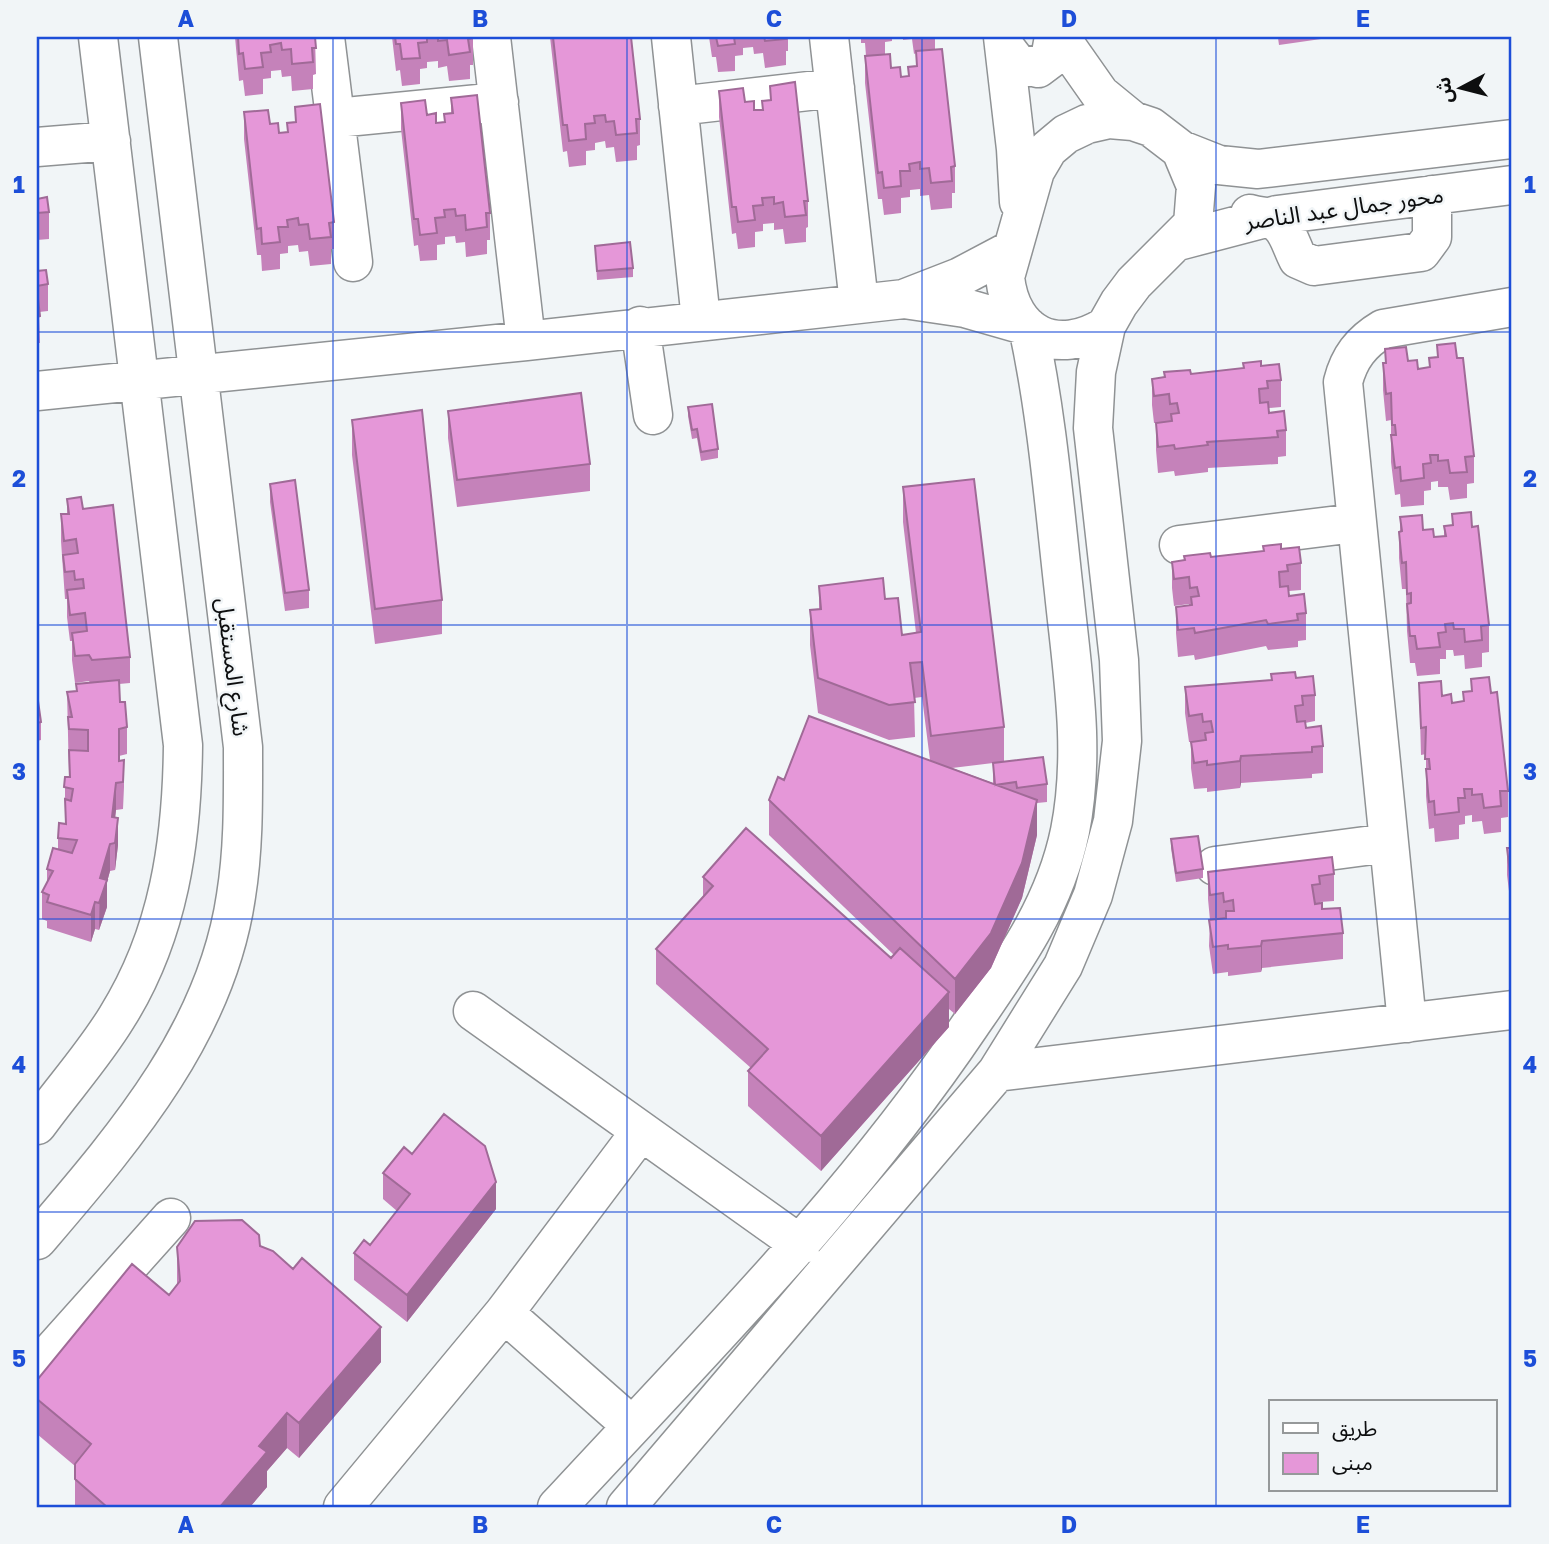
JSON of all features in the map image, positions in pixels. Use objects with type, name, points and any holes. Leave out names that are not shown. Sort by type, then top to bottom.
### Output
[{"type":"street","points":[[37,1125],[123,1005],[147,959],[166,908],[176,858],[182,801],[183,745],[98,37]]},
{"type":"street","name":"شارع المستقبل","points":[[37,1240],[113,1152],[175,1063],[201,1013],[218,967],[236,898],[244,828],[243,747],[196,373],[158,37]]},
{"type":"street","points":[[326,37],[353,262]]},
{"type":"street","points":[[491,37],[526,341]]},
{"type":"street","points":[[671,37],[701,320]]},
{"type":"street","points":[[829,37],[859,303]]},
{"type":"street","points":[[1004,41],[1017,64],[1038,68],[1050,59],[1054,37]]},
{"type":"street","points":[[1060,37],[1100,94],[1133,121]]},
{"type":"street","points":[[1004,41],[1016,149],[1016,242]]},
{"type":"street","points":[[678,106],[835,88]]},
{"type":"street","points":[[336,118],[499,102]]},
{"type":"street","points":[[569,1503],[631,1425],[801,1245],[920,1100],[1031,936],[1060,869],[1076,797],[1077,723],[1044,407],[1026,326],[1007,295],[1005,277],[1035,171],[1048,149],[1066,134],[1087,124],[1109,119],[1133,121],[1151,127],[1181,150],[1196,186],[1196,205],[1193,224],[1135,282],[1106,326],[1093,400],[1093,428],[1122,700],[1119,781],[1105,859],[1080,932],[1063,966],[997,1072],[626,1507]]},
{"type":"street","name":"محور جمال عبد الناصر","points":[[1181,150],[1219,165],[1258,169],[1512,139]]},
{"type":"street","points":[[37,147],[111,141]]},
{"type":"street","points":[[1258,169],[1244,177],[1238,193],[1244,208],[1250,214],[1266,217],[1289,235],[1298,259],[1314,266],[1421,252],[1432,237],[1432,195]]},
{"type":"street","name":"محور جمال عبد الناصر","points":[[1178,241],[1266,217],[1512,185]]},
{"type":"street","points":[[904,299],[960,277],[1016,242]]},
{"type":"street","points":[[37,391],[904,299],[965,308],[1026,326],[1056,341],[1074,341],[1106,326]]},
{"type":"street","points":[[1406,1023],[1342,395],[1346,369],[1371,336],[1396,324],[1512,311]]},
{"type":"street","points":[[640,326],[653,415]]},
{"type":"street","points":[[1044,407],[1052,393],[1067,387],[1077,387],[1093,400]]},
{"type":"street","points":[[1179,545],[1355,523]]},
{"type":"street","points":[[1215,866],[1388,843]]},
{"type":"street","points":[[997,1072],[1512,1010]]},
{"type":"street","points":[[473,1011],[801,1245]]},
{"type":"street","points":[[343,1507],[504,1313],[641,1131]]},
{"type":"street","points":[[37,1368],[171,1218]]},
{"type":"street","points":[[504,1313],[631,1425]]},
{"type":"building","points":[[238,37],[315,37],[316,48],[312,48],[313,62],[292,64],[291,49],[282,50],[281,43],[270,45],[271,52],[261,53],[263,67],[245,69],[243,53],[239,54]]},
{"type":"building","points":[[395,37],[427,37],[427,42],[418,43],[420,58],[402,59],[400,44],[396,44]]},
{"type":"building","points":[[438,37],[473,37],[468,39],[470,52],[449,55],[447,40],[438,41]]},
{"type":"building","points":[[553,37],[631,37],[640,119],[636,119],[637,133],[616,135],[614,121],[606,122],[605,115],[594,116],[595,123],[585,124],[586,139],[569,141],[567,125],[563,125]]},
{"type":"building","points":[[716,37],[734,37],[735,44],[718,46]]},
{"type":"building","points":[[764,37],[785,37],[786,39],[765,41]]},
{"type":"building","points":[[942,49],[955,166],[951,167],[952,181],[931,183],[929,168],[920,169],[920,162],[909,164],[910,171],[900,171],[901,186],[884,188],[882,172],[878,173],[865,56],[890,54],[891,68],[900,67],[901,77],[909,76],[908,67],[917,66],[916,51]]},
{"type":"building","points":[[795,82],[808,201],[804,201],[806,215],[785,217],[783,202],[774,204],[774,197],[762,198],[763,205],[753,206],[755,220],[738,222],[736,207],[732,207],[719,91],[743,88],[745,102],[754,101],[754,110],[763,110],[762,101],[771,100],[770,86]]},
{"type":"building","points":[[477,95],[490,213],[486,213],[487,227],[466,230],[465,215],[456,216],[455,209],[444,210],[445,217],[435,218],[437,233],[420,235],[418,219],[414,219],[401,103],[425,100],[427,115],[436,113],[436,123],[445,122],[444,114],[453,113],[451,98]]},
{"type":"building","points":[[320,104],[334,222],[329,223],[331,237],[310,239],[308,224],[299,225],[298,218],[287,220],[288,227],[278,227],[280,242],[262,244],[261,228],[257,229],[244,112],[268,110],[270,124],[278,123],[279,133],[288,132],[287,123],[296,122],[295,107]]},
{"type":"building","points":[[47,197],[49,212],[37,213],[37,199]]},
{"type":"building","points":[[630,242],[633,268],[597,271],[595,246]]},
{"type":"building","points":[[46,270],[48,284],[37,286],[37,271]]},
{"type":"building","points":[[37,290],[40,316],[37,317]]},
{"type":"building","points":[[1455,343],[1457,358],[1463,358],[1474,456],[1465,457],[1467,472],[1450,473],[1448,460],[1438,461],[1438,455],[1430,455],[1431,463],[1423,464],[1424,478],[1401,481],[1400,467],[1395,468],[1391,435],[1396,435],[1395,425],[1392,425],[1391,393],[1386,394],[1383,363],[1386,363],[1385,349],[1406,347],[1408,361],[1417,360],[1418,369],[1430,367],[1429,358],[1438,357],[1437,345]]},
{"type":"building","points":[[1261,361],[1261,366],[1279,364],[1281,380],[1267,381],[1268,388],[1259,389],[1260,403],[1268,402],[1269,413],[1284,411],[1286,430],[1277,431],[1278,437],[1207,442],[1208,445],[1175,449],[1174,445],[1158,447],[1156,423],[1172,421],[1171,414],[1179,413],[1177,403],[1170,404],[1169,394],[1154,396],[1152,379],[1165,377],[1164,372],[1190,370],[1191,374],[1244,368],[1243,363]]},
{"type":"building","points":[[581,393],[590,464],[457,480],[448,411]]},
{"type":"building","points":[[712,404],[718,449],[701,452],[697,429],[692,430],[688,407]]},
{"type":"building","points":[[422,410],[442,600],[375,609],[352,420]]},
{"type":"building","points":[[974,479],[1004,727],[931,736],[922,662],[910,663],[915,702],[889,705],[818,678],[810,610],[821,609],[819,586],[883,578],[885,599],[898,598],[902,635],[921,632],[903,487]]},
{"type":"building","points":[[295,480],[309,590],[285,593],[270,484]]},
{"type":"building","points":[[81,497],[83,509],[113,505],[130,657],[92,660],[89,655],[75,656],[72,633],[87,631],[85,613],[70,615],[67,590],[84,588],[83,579],[75,580],[74,571],[65,572],[63,555],[78,553],[76,539],[64,541],[61,514],[69,514],[67,499]]},
{"type":"building","points":[[1471,512],[1472,527],[1478,526],[1489,625],[1481,626],[1482,640],[1465,642],[1464,629],[1454,629],[1453,623],[1445,624],[1446,632],[1438,633],[1440,647],[1417,649],[1415,636],[1410,636],[1407,604],[1411,603],[1411,593],[1407,594],[1406,562],[1402,563],[1400,517],[1422,515],[1423,530],[1433,529],[1434,537],[1446,536],[1444,526],[1453,525],[1452,514]]},
{"type":"building","points":[[1281,544],[1281,549],[1299,547],[1301,563],[1287,565],[1288,571],[1279,572],[1280,587],[1288,586],[1289,596],[1304,594],[1306,613],[1297,614],[1298,620],[1268,624],[1266,620],[1195,633],[1194,628],[1178,630],[1176,607],[1192,605],[1191,597],[1199,596],[1197,587],[1190,588],[1189,577],[1174,579],[1172,562],[1185,560],[1184,556],[1210,553],[1211,557],[1264,551],[1263,546]]},
{"type":"building","points":[[1295,672],[1296,678],[1313,676],[1315,695],[1302,696],[1303,705],[1295,706],[1297,722],[1305,721],[1306,728],[1321,726],[1323,746],[1312,747],[1312,752],[1241,756],[1240,761],[1207,765],[1207,761],[1194,763],[1191,742],[1206,740],[1205,733],[1213,732],[1211,721],[1203,722],[1202,714],[1189,716],[1185,687],[1272,680],[1271,674]]},
{"type":"building","points":[[1489,677],[1491,693],[1497,692],[1508,791],[1500,791],[1501,806],[1484,808],[1482,794],[1472,795],[1472,789],[1464,789],[1465,798],[1458,798],[1459,812],[1435,815],[1434,801],[1429,802],[1426,769],[1430,769],[1429,759],[1425,759],[1426,727],[1421,728],[1419,683],[1441,681],[1442,696],[1451,694],[1452,703],[1464,701],[1463,692],[1472,691],[1471,679]]},
{"type":"building","points":[[119,680],[120,702],[125,702],[127,727],[119,729],[119,761],[124,760],[123,782],[116,783],[112,817],[118,818],[115,843],[110,844],[100,878],[107,880],[99,903],[95,902],[91,915],[47,902],[49,895],[42,892],[53,871],[47,869],[53,848],[72,853],[77,840],[58,838],[59,823],[66,824],[65,799],[71,801],[73,789],[64,787],[65,777],[70,777],[69,750],[88,751],[88,730],[69,729],[68,717],[72,717],[67,692],[77,691],[76,684]]},
{"type":"building","points":[[37,694],[41,722],[37,723]]},
{"type":"building","points":[[809,716],[1037,800],[1022,863],[991,933],[955,979],[769,800],[778,777],[784,780]]},
{"type":"building","points":[[1043,757],[1047,784],[1017,788],[1016,782],[995,785],[993,763]]},
{"type":"building","points":[[746,828],[891,958],[900,948],[949,992],[821,1136],[748,1071],[768,1049],[656,949],[713,886],[703,877]]},
{"type":"building","points":[[1198,836],[1203,869],[1176,873],[1171,839]]},
{"type":"building","points":[[1507,848],[1512,848],[1510,873]]},
{"type":"building","points":[[1332,857],[1334,874],[1319,876],[1320,884],[1312,885],[1315,904],[1322,903],[1322,909],[1340,908],[1343,933],[1262,941],[1261,946],[1228,949],[1228,945],[1213,947],[1209,920],[1226,918],[1226,911],[1234,911],[1233,900],[1224,902],[1223,893],[1210,895],[1208,872]]},
{"type":"building","points":[[444,1114],[485,1146],[496,1182],[407,1295],[354,1253],[364,1240],[370,1245],[410,1194],[383,1173],[404,1147],[412,1154]]},
{"type":"building","points":[[242,1220],[259,1235],[260,1246],[273,1251],[293,1269],[302,1258],[381,1327],[299,1423],[287,1413],[259,1446],[267,1452],[220,1507],[107,1507],[75,1479],[75,1464],[91,1444],[37,1399],[37,1380],[132,1264],[169,1295],[180,1281],[177,1247],[195,1221]]}]
